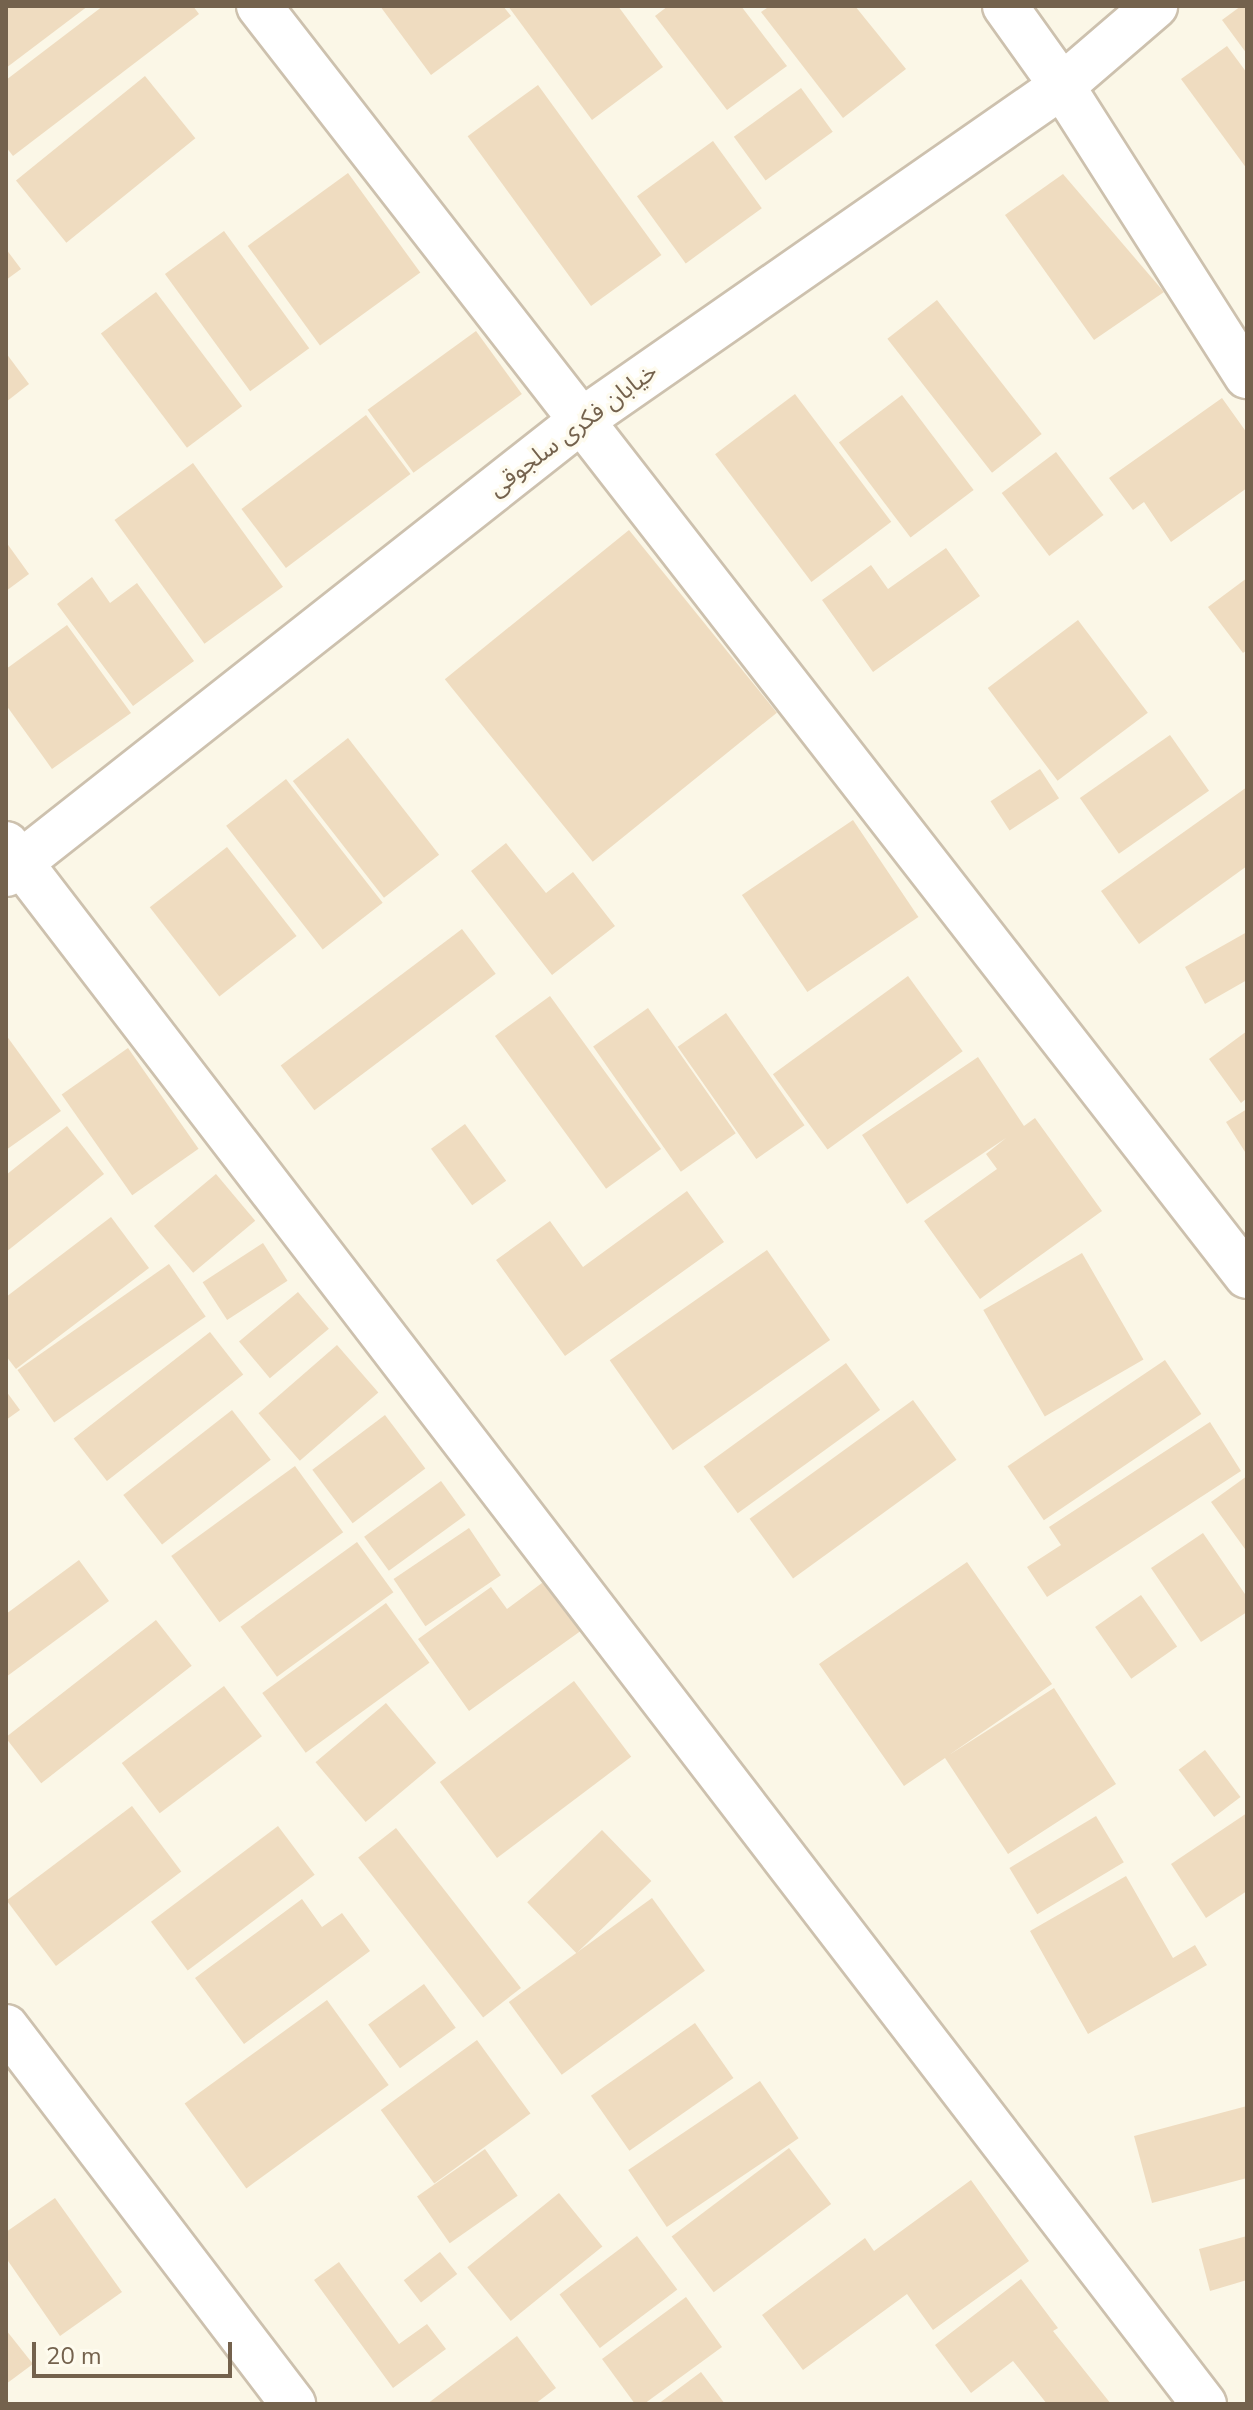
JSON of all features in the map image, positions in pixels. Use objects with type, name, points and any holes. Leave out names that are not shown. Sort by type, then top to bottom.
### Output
[{"type":"street","points":[[259,6],[1247,1276]]},
{"type":"street","points":[[1005,6],[1062,86],[1247,376]]},
{"type":"street","name":"خیابان فکری سلجوقی","points":[[11,860],[582,420],[1062,86],[1155,6]]},
{"type":"street","points":[[11,860],[1204,2404]]},
{"type":"street","points":[[6,2027],[293,2404]]},
{"type":"building","points":[[6,6],[88,6],[6,68]]},
{"type":"building","points":[[103,6],[193,6],[199,14],[13,156],[6,147],[6,80]]},
{"type":"building","points":[[380,6],[503,6],[511,16],[431,75]]},
{"type":"building","points":[[508,6],[618,6],[663,67],[592,120]]},
{"type":"building","points":[[668,6],[741,6],[787,66],[727,110],[655,16]]},
{"type":"building","points":[[770,6],[855,6],[906,69],[843,118],[761,12]]},
{"type":"building","points":[[1241,6],[1247,6],[1247,54],[1222,20]]},
{"type":"building","points":[[1227,46],[1247,73],[1247,169],[1181,79]]},
{"type":"building","points":[[145,76],[195,138],[66,243],[16,180]]},
{"type":"building","points":[[538,85],[661,255],[591,306],[468,136]]},
{"type":"building","points":[[801,88],[833,132],[766,180],[734,137]]},
{"type":"building","points":[[713,141],[762,208],[686,263],[637,196]]},
{"type":"building","points":[[348,173],[420,273],[320,345],[248,246]]},
{"type":"building","points":[[1063,174],[1164,292],[1094,340],[1005,215]]},
{"type":"building","points":[[224,231],[309,348],[250,391],[165,274]]},
{"type":"building","points":[[6,249],[21,269],[6,280]]},
{"type":"building","points":[[156,292],[242,406],[187,448],[101,334]]},
{"type":"building","points":[[937,300],[1042,434],[992,473],[887,339]]},
{"type":"building","points":[[476,331],[522,394],[413,473],[368,410]]},
{"type":"building","points":[[6,353],[29,384],[6,402]]},
{"type":"building","points":[[795,394],[891,522],[811,582],[715,454]]},
{"type":"building","points":[[902,395],[974,490],[911,538],[839,443]]},
{"type":"building","points":[[1222,398],[1247,433],[1247,488],[1171,542],[1144,502],[1133,510],[1109,478]]},
{"type":"building","points":[[366,415],[411,474],[286,568],[241,509]]},
{"type":"building","points":[[1056,452],[1104,515],[1049,556],[1002,493]]},
{"type":"building","points":[[193,463],[283,587],[204,644],[115,520]]},
{"type":"building","points":[[629,530],[777,713],[593,862],[445,679]]},
{"type":"building","points":[[6,542],[29,574],[6,591]]},
{"type":"building","points":[[946,548],[980,596],[873,672],[822,600],[871,565],[888,589]]},
{"type":"building","points":[[92,577],[110,603],[137,583],[194,661],[133,706],[57,604]]},
{"type":"building","points":[[1247,578],[1247,650],[1243,653],[1208,607]]},
{"type":"building","points":[[1078,620],[1148,713],[1058,781],[988,688]]},
{"type":"building","points":[[67,625],[131,713],[52,769],[6,705],[6,669]]},
{"type":"building","points":[[1170,735],[1209,791],[1119,854],[1080,798]]},
{"type":"building","points":[[348,738],[439,855],[384,898],[293,781]]},
{"type":"building","points":[[1040,769],[1059,798],[1010,830],[991,801]]},
{"type":"building","points":[[286,779],[383,903],[323,950],[226,826]]},
{"type":"building","points":[[1247,787],[1247,866],[1139,944],[1101,891]]},
{"type":"building","points":[[853,820],[918,917],[807,992],[742,895]]},
{"type":"building","points":[[506,843],[546,893],[573,872],[615,926],[552,975],[471,871]]},
{"type":"building","points":[[227,847],[297,936],[219,996],[150,907]]},
{"type":"building","points":[[462,929],[496,974],[314,1110],[281,1066]]},
{"type":"building","points":[[1247,932],[1247,980],[1205,1004],[1185,967]]},
{"type":"building","points":[[908,976],[963,1051],[828,1149],[773,1074]]},
{"type":"building","points":[[550,996],[661,1149],[606,1189],[495,1036]]},
{"type":"building","points":[[648,1008],[736,1133],[681,1172],[593,1046]]},
{"type":"building","points":[[726,1013],[805,1125],[756,1159],[678,1047]]},
{"type":"building","points":[[1247,1031],[1247,1098],[1241,1103],[1209,1059]]},
{"type":"building","points":[[6,1035],[61,1111],[6,1150]]},
{"type":"building","points":[[128,1048],[199,1149],[132,1195],[62,1094]]},
{"type":"building","points":[[978,1057],[1024,1126],[1035,1118],[1102,1211],[980,1299],[924,1221],[997,1169],[986,1154],[1006,1138],[907,1204],[862,1135]]},
{"type":"building","points":[[1247,1109],[1247,1155],[1226,1122]]},
{"type":"building","points":[[465,1124],[506,1181],[472,1205],[431,1149]]},
{"type":"building","points":[[67,1126],[104,1174],[6,1252],[6,1175]]},
{"type":"building","points":[[216,1174],[255,1221],[193,1273],[154,1226]]},
{"type":"building","points":[[687,1191],[724,1242],[565,1356],[496,1260],[550,1221],[583,1267]]},
{"type":"building","points":[[111,1217],[149,1268],[16,1369],[6,1356],[6,1297]]},
{"type":"building","points":[[263,1243],[288,1281],[227,1320],[203,1282]]},
{"type":"building","points":[[767,1250],[830,1340],[673,1450],[610,1360]]},
{"type":"building","points":[[1082,1253],[1144,1360],[1045,1417],[983,1310]]},
{"type":"building","points":[[169,1264],[206,1316],[54,1423],[17,1370]]},
{"type":"building","points":[[298,1292],[329,1329],[270,1378],[239,1341]]},
{"type":"building","points":[[210,1332],[243,1375],[107,1481],[74,1439]]},
{"type":"building","points":[[337,1345],[378,1393],[300,1461],[259,1413]]},
{"type":"building","points":[[1165,1360],[1201,1414],[1044,1520],[1007,1466]]},
{"type":"building","points":[[846,1363],[880,1410],[738,1513],[704,1466]]},
{"type":"building","points":[[6,1391],[20,1410],[6,1420]]},
{"type":"building","points":[[913,1400],[956,1460],[793,1579],[750,1519]]},
{"type":"building","points":[[232,1410],[271,1460],[162,1545],[123,1495]]},
{"type":"building","points":[[385,1415],[425,1469],[353,1523],[312,1470]]},
{"type":"building","points":[[1210,1422],[1241,1471],[1047,1597],[1027,1567],[1061,1545],[1049,1527]]},
{"type":"building","points":[[295,1466],[343,1532],[219,1622],[171,1556]]},
{"type":"building","points":[[1247,1476],[1247,1547],[1245,1549],[1211,1502]]},
{"type":"building","points":[[441,1481],[466,1515],[389,1571],[364,1537]]},
{"type":"building","points":[[469,1528],[501,1575],[425,1626],[394,1579]]},
{"type":"building","points":[[1203,1533],[1247,1597],[1247,1612],[1201,1642],[1151,1568]]},
{"type":"building","points":[[357,1542],[393,1592],[277,1677],[241,1627]]},
{"type":"building","points":[[79,1560],[109,1601],[6,1677],[6,1614]]},
{"type":"building","points":[[967,1562],[1052,1684],[949,1755],[1054,1688],[1116,1784],[1008,1854],[945,1758],[904,1786],[819,1664]]},
{"type":"building","points":[[546,1580],[582,1630],[469,1711],[418,1639],[491,1587],[507,1609]]},
{"type":"building","points":[[1141,1595],[1177,1647],[1131,1679],[1095,1627]]},
{"type":"building","points":[[386,1603],[429,1663],[306,1753],[262,1693]]},
{"type":"building","points":[[156,1620],[192,1666],[41,1783],[6,1737]]},
{"type":"building","points":[[574,1681],[631,1757],[497,1858],[440,1782]]},
{"type":"building","points":[[224,1686],[262,1736],[160,1813],[122,1763]]},
{"type":"building","points":[[386,1703],[436,1763],[366,1822],[316,1762]]},
{"type":"building","points":[[1205,1750],[1241,1797],[1214,1817],[1179,1770]]},
{"type":"building","points":[[132,1806],[181,1871],[56,1966],[7,1900]]},
{"type":"building","points":[[1247,1813],[1247,1891],[1206,1918],[1171,1864]]},
{"type":"building","points":[[1096,1816],[1124,1862],[1037,1914],[1009,1868]]},
{"type":"building","points":[[278,1826],[315,1875],[188,1970],[151,1922]]},
{"type":"building","points":[[396,1828],[521,1988],[483,2018],[358,1858]]},
{"type":"building","points":[[602,1830],[651,1881],[577,1953],[527,1902]]},
{"type":"building","points":[[1126,1876],[1173,1958],[1195,1945],[1207,1965],[1088,2034],[1030,1931]]},
{"type":"building","points":[[652,1898],[705,1971],[562,2075],[509,2002]]},
{"type":"building","points":[[302,1899],[322,1927],[342,1913],[370,1951],[244,2044],[195,1978]]},
{"type":"building","points":[[424,1984],[456,2028],[400,2068],[368,2025]]},
{"type":"building","points":[[327,2000],[389,2085],[246,2188],[185,2103]]},
{"type":"building","points":[[695,2023],[733,2078],[629,2151],[591,2096]]},
{"type":"building","points":[[477,2040],[530,2114],[434,2184],[381,2110]]},
{"type":"building","points":[[760,2081],[799,2138],[667,2227],[628,2170]]},
{"type":"building","points":[[1247,2106],[1247,2178],[1152,2203],[1134,2136]]},
{"type":"building","points":[[789,2148],[831,2204],[714,2292],[672,2236]]},
{"type":"building","points":[[485,2149],[518,2196],[450,2243],[417,2197]]},
{"type":"building","points":[[971,2180],[1029,2261],[933,2330],[907,2294],[803,2370],[762,2315],[865,2238],[874,2251]]},
{"type":"building","points":[[559,2193],[602,2247],[511,2321],[467,2267]]},
{"type":"building","points":[[55,2198],[122,2292],[60,2336],[6,2258],[6,2232]]},
{"type":"building","points":[[637,2236],[677,2290],[600,2348],[560,2294]]},
{"type":"building","points":[[1247,2236],[1247,2280],[1210,2291],[1199,2249]]},
{"type":"building","points":[[440,2252],[457,2274],[421,2302],[404,2280]]},
{"type":"building","points":[[339,2262],[399,2344],[427,2324],[446,2349],[393,2388],[314,2280]]},
{"type":"building","points":[[1021,2279],[1058,2328],[1053,2331],[1111,2404],[1047,2404],[1013,2361],[971,2393],[935,2345]]},
{"type":"building","points":[[686,2297],[722,2347],[644,2404],[635,2404],[602,2359]]},
{"type":"building","points":[[6,2330],[33,2364],[6,2384]]},
{"type":"building","points":[[517,2336],[556,2388],[535,2404],[427,2404]]},
{"type":"building","points":[[701,2372],[725,2404],[658,2404]]}]
